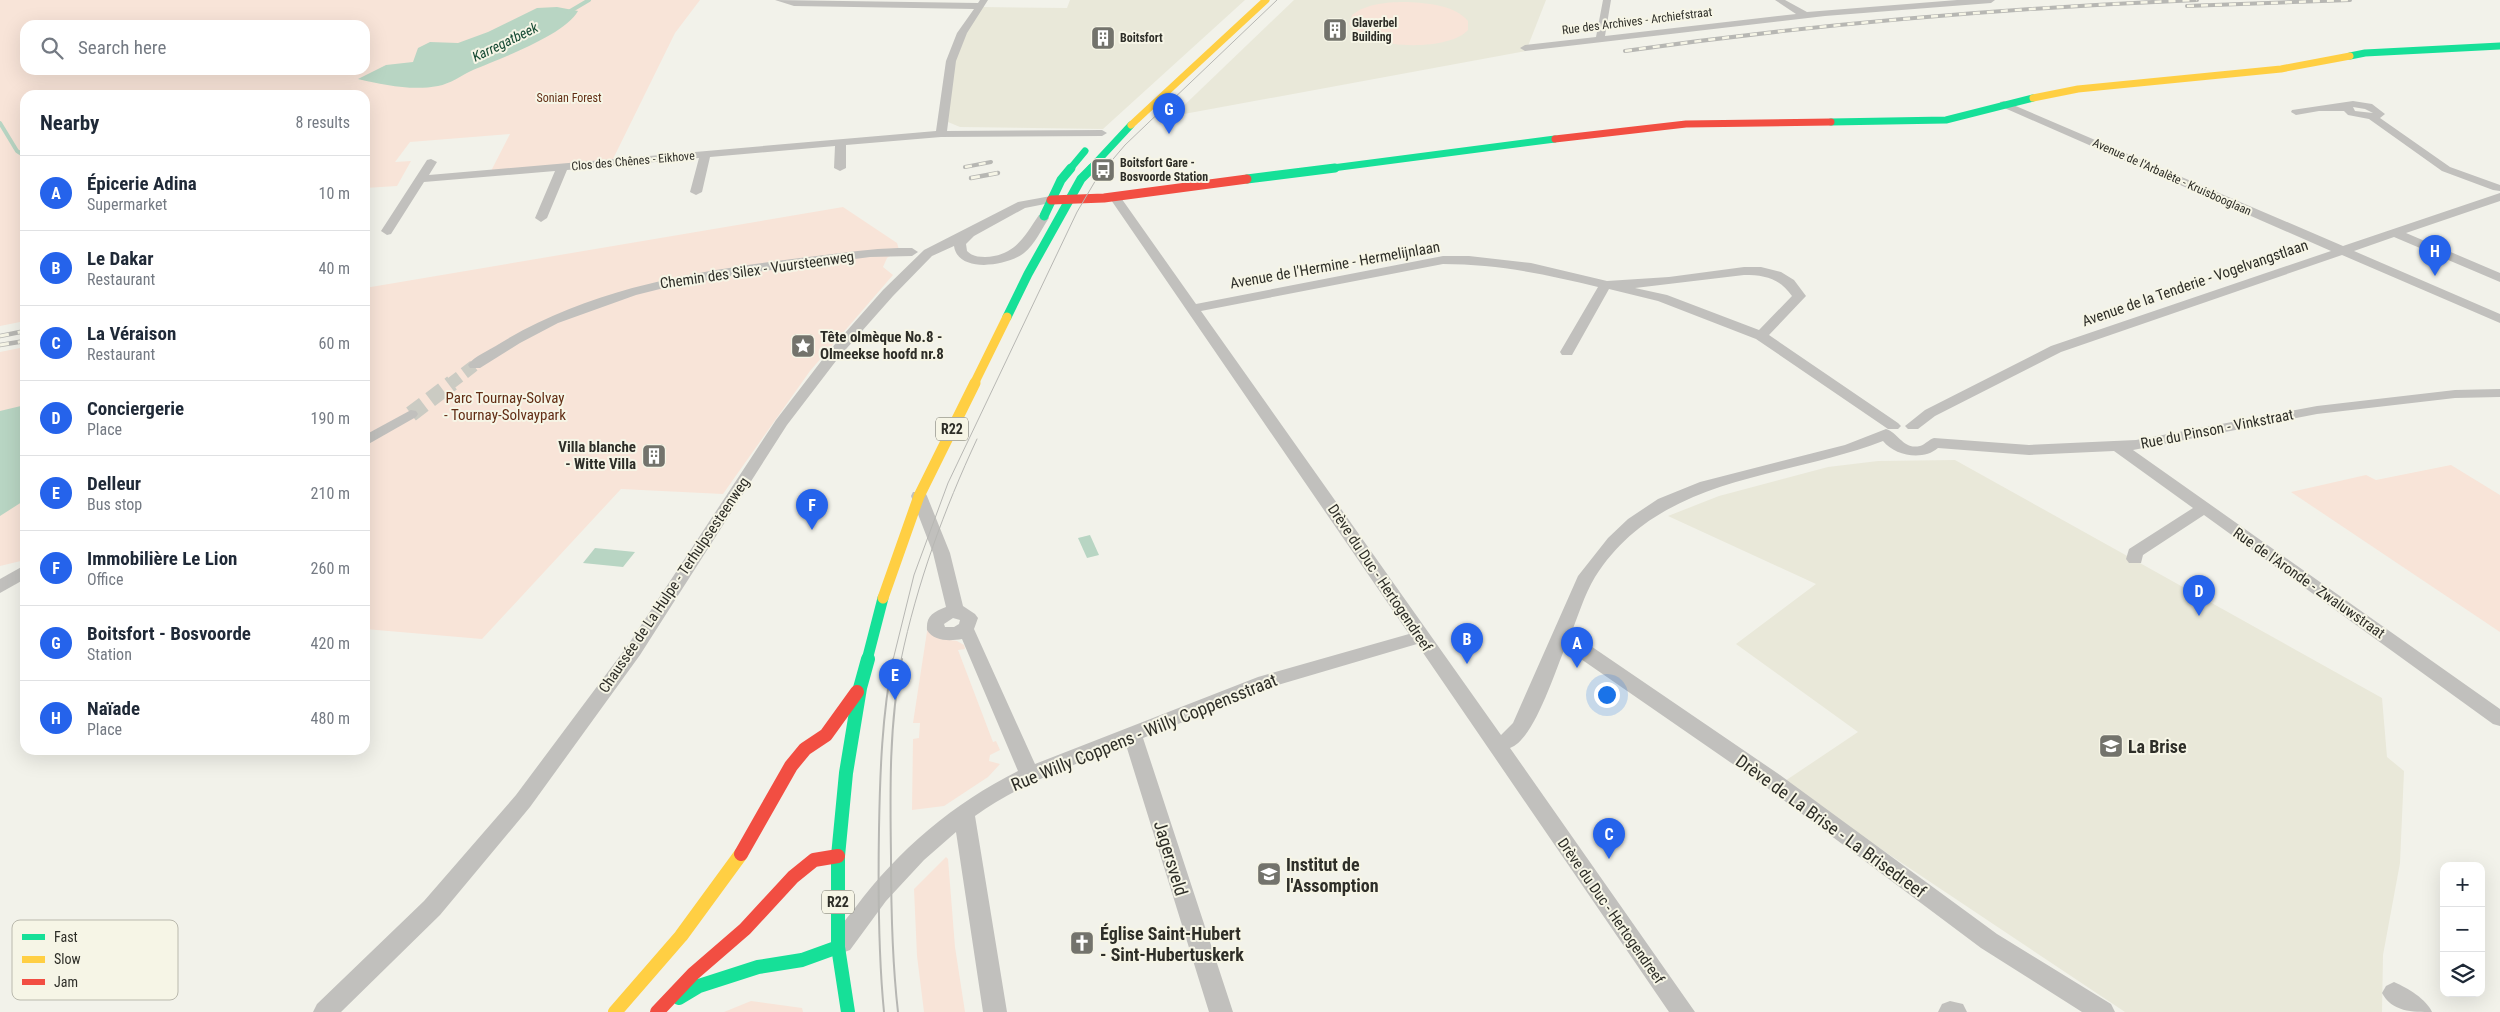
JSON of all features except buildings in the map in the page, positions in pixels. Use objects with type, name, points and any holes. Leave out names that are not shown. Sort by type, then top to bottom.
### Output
[{"type":"main road","points":[[1164,78],[1251,0]]},
{"type":"main road","name":"R22","points":[[848,1012],[838,947],[838,856],[846,773],[860,688],[886,582],[919,496],[1028,274],[1081,179],[1117,138],[1266,0]]},
{"type":"main road","points":[[1051,200],[1115,197],[1600,133],[1686,124],[1946,120],[2004,104],[2078,89],[2281,69],[2365,53],[2500,46]]},
{"type":"main road","name":"R22","points":[[1028,274],[1043,218],[1051,200],[1069,168],[1105,130]]},
{"type":"main road","points":[[616,1012],[654,970],[718,888],[744,850],[791,766],[805,749],[826,735],[860,688]]},
{"type":"main road","points":[[660,1009],[693,974],[745,929],[793,877],[814,860],[838,856]]},
{"type":"main road","points":[[660,1009],[699,986],[758,967],[802,960],[838,947]]},
{"type":"street","points":[[778,0],[794,3],[982,3]]},
{"type":"street","points":[[1600,38],[1606,0]]},
{"type":"street","points":[[1779,0],[1805,15]]},
{"type":"street","name":"Rue des Archives - Archiefstraat","points":[[1525,48],[1912,2],[1991,0]]},
{"type":"street","points":[[942,134],[951,61],[962,33],[982,3]]},
{"type":"street","points":[[1808,3],[1825,12]]},
{"type":"street","name":"Avenue de l'Arbalète - Kruisbooglaan","points":[[2004,104],[2500,319]]},
{"type":"street","points":[[2296,112],[2319,108],[2344,108],[2347,105],[2376,109],[2380,114],[2372,116],[2446,169],[2499,192]]},
{"type":"street","name":"Clos des Chênes - Eikhove","points":[[420,179],[942,134],[1105,130]]},
{"type":"street","points":[[840,168],[841,143]]},
{"type":"street","name":"Clos des Chênes - Eikhove","points":[[696,192],[705,155]]},
{"type":"street","points":[[387,231],[431,162]]},
{"type":"street","name":"Clos des Chênes - Eikhove","points":[[540,218],[562,167]]},
{"type":"street","name":"Avenue de la Tenderie - Vogelvangstlaan","points":[[1914,426],[1930,413],[2056,348],[2340,250],[2397,234],[2499,192]]},
{"type":"street","name":"Drève du Duc - Hertogendreef","points":[[1115,197],[1194,308],[1494,744],[1683,1012]]},
{"type":"street","name":"Chaussée de La Hulpe - Terhulpsesteenweg","points":[[325,1012],[432,908],[524,801],[634,650],[781,423],[834,354],[888,293],[920,252],[969,234],[1022,204],[1051,200]]},
{"type":"street","points":[[969,234],[960,243],[960,250],[966,257],[981,261],[1008,257],[1021,249],[1043,218]]},
{"type":"street","points":[[2397,234],[2500,278]]},
{"type":"street","name":"Chemin des Silex - Vuursteenweg","points":[[476,365],[502,347],[553,319],[650,285],[734,270],[877,254],[920,252],[938,255],[960,250]]},
{"type":"street","name":"Avenue de l'Hermine - Hermelijnlaan","points":[[1194,308],[1443,260],[1493,262],[1532,267],[1662,298],[1762,336],[1892,435]]},
{"type":"street","points":[[1567,352],[1606,285],[1679,280],[1752,270],[1772,274],[1789,283],[1798,296],[1762,336]]},
{"type":"street","name":"Rue du Pinson - Vinkstraat","points":[[1934,443],[2029,450],[2136,445],[2317,410],[2455,394],[2500,393]]},
{"type":"street","points":[[370,438],[411,414]]},
{"type":"street","points":[[1494,744],[1510,740],[1521,727],[1587,576],[1614,542],[1634,523],[1664,503],[1706,485],[1850,448],[1914,426],[1928,434],[1934,443],[1929,449],[1917,451],[1892,435]]},
{"type":"street","name":"Rue de l'Aronde - Zwaluwstraat","points":[[2118,446],[2500,719]]},
{"type":"street","points":[[919,496],[931,523],[953,592],[955,611]]},
{"type":"street","points":[[2135,560],[2135,553],[2204,508]]},
{"type":"street","points":[[0,587],[20,574]]},
{"type":"street","points":[[955,611],[969,618],[968,626],[964,630],[952,635],[940,633],[936,630],[935,621],[938,617],[955,611]]},
{"type":"street","points":[[964,630],[970,635],[1030,774]]},
{"type":"street","name":"Rue Willy Coppens - Willy Coppensstraat","points":[[838,947],[891,879],[916,854],[964,813],[991,794],[1030,774],[1264,682],[1420,637]]},
{"type":"street","name":"Drève de La Brise - La Brisedreef","points":[[1560,640],[1576,645],[1774,782],[1989,941],[2103,1012]]},
{"type":"street","name":"Jagersveld","points":[[1132,733],[1221,1012]]},
{"type":"street","points":[[964,813],[996,1012]]},
{"type":"street","points":[[2394,994],[2420,1012]]},
{"type":"street","points":[[1950,1012],[1955,1012]]},
{"type":"shaded area","points":[[1070,0],[1245,0],[1103,129],[960,127],[948,122],[953,60],[965,32],[981,7],[1067,8]]},
{"type":"shaded area","points":[[1294,0],[1546,0],[1526,51],[1173,116]]},
{"type":"shaded area","name":"La Brise","points":[[1955,460],[2382,698],[2387,757],[2404,771],[2400,863],[2383,955],[2382,1012],[2125,1012],[1782,783],[1858,732],[1736,644],[1816,584],[1668,516],[1719,496],[1828,467],[1878,461]]},
{"type":"green space","name":"Sonian Forest","points":[[0,0],[700,0],[675,33],[612,161],[491,171],[510,134],[410,142],[395,162],[411,161],[397,186],[370,188],[370,90],[20,90],[20,322],[0,326]]},
{"type":"green space","points":[[1408,2],[1440,6],[1456,11],[1468,21],[1468,30],[1458,37],[1444,42],[1426,45],[1407,45],[1371,39],[1358,33],[1349,24],[1352,15],[1364,8],[1386,3]]},
{"type":"green space","name":"Parc Tournay-Solvay - Tournay-Solvaypark","points":[[843,207],[897,243],[899,250],[887,258],[883,267],[893,275],[810,371],[723,494],[621,489],[482,639],[370,629],[370,287]]},
{"type":"green space","points":[[20,348],[20,561],[0,566],[0,352]]},
{"type":"green space","points":[[2451,465],[2500,495],[2500,632],[2291,492],[2366,475],[2376,480]]},
{"type":"green space","points":[[928,625],[943,639],[957,641],[964,645],[965,649],[958,650],[993,742],[996,741],[1000,750],[990,755],[989,761],[1000,764],[988,777],[944,806],[912,810],[913,739],[919,738],[920,723],[913,723]]},
{"type":"green space","points":[[946,857],[948,859],[955,947],[965,1012],[924,1012],[917,956],[914,889]]},
{"type":"green space","points":[[751,1001],[802,1008],[803,1012],[724,1012]]},
{"type":"water","points":[[557,7],[578,11],[560,29],[546,37],[438,86],[408,88],[358,79],[370,75],[370,73],[386,65],[413,62],[418,48],[430,42],[458,43],[488,32],[537,8]]},
{"type":"water","points":[[20,406],[20,503],[0,516],[0,411]]},
{"type":"water","points":[[1090,535],[1099,555],[1087,558],[1078,538]]},
{"type":"water","points":[[595,548],[635,552],[623,567],[583,563]]},
{"type":"waterway","name":"Karregatbeek","points":[[567,13],[589,0]]},
{"type":"waterway","points":[[0,123],[20,153]]},
{"type":"tunnel","points":[[450,384],[475,365]]},
{"type":"tunnel","points":[[411,414],[452,383]]},
{"type":"tram line","points":[[893,660],[914,575],[948,483],[1077,212],[1097,178],[1125,145],[1277,0]]},
{"type":"tram line","points":[[901,660],[923,575],[953,493],[977,439]]},
{"type":"tram line","points":[[884,1012],[879,920],[879,808],[884,722],[893,659]]},
{"type":"tram line","points":[[898,1012],[892,934],[891,782],[895,708],[902,659]]},
{"type":"railway","points":[[1625,51],[1696,41],[1910,18],[2125,3],[2197,0]]},
{"type":"railway","points":[[2187,6],[2350,0]]},
{"type":"railway","points":[[965,167],[991,162]]},
{"type":"railway","points":[[971,178],[998,173]]},
{"type":"railway","points":[[0,336],[20,332]]},
{"type":"railway","points":[[0,345],[20,342]]},
{"type":"traffic: fast","points":[[2350,56],[2365,53],[2500,46]]},
{"type":"traffic: fast","points":[[1831,122],[1946,120],[2033,98]]},
{"type":"traffic: fast","points":[[1007,317],[1028,274],[1081,179],[1131,125]]},
{"type":"traffic: fast","points":[[1247,179],[1555,139]]},
{"type":"traffic: fast","points":[[1044,216],[1061,180],[1085,151]]},
{"type":"traffic: fast","points":[[848,1012],[838,947],[838,856],[846,773],[860,688],[883,598]]},
{"type":"traffic: fast","points":[[679,998],[699,986],[758,967],[802,960],[838,947]]},
{"type":"traffic: slow","points":[[1131,125],[1266,0]]},
{"type":"traffic: slow","points":[[2033,98],[2078,89],[2281,69],[2350,56]]},
{"type":"traffic: slow","points":[[883,598],[919,496],[1007,317]]},
{"type":"traffic: slow","points":[[615,1012],[681,936],[741,854]]},
{"type":"traffic: jam","points":[[1555,139],[1686,124],[1831,122]]},
{"type":"traffic: jam","points":[[1051,200],[1104,198],[1247,179]]},
{"type":"traffic: jam","points":[[741,854],[791,766],[805,749],[826,735],[857,692]]},
{"type":"traffic: jam","points":[[657,1012],[693,974],[745,929],[793,877],[814,860],[838,856]]},
{"type":"place","name":"Glaverbel Building","points":[[1335,30]]},
{"type":"place","name":"Boitsfort","points":[[1103,38]]},
{"type":"place","name":"Boitsfort - Bosvoorde","points":[[1169,134]]},
{"type":"place","name":"Boitsfort Gare - Bosvoorde Station","points":[[1103,170]]},
{"type":"place","name":"Naïade","points":[[2435,276]]},
{"type":"place","name":"Tête olmèque No.8 - Olmeekse hoofd nr.8","points":[[803,346]]},
{"type":"place","name":"Villa blanche - Witte Villa","points":[[654,456]]},
{"type":"place","name":"Immobilière Le Lion","points":[[812,530]]},
{"type":"place","name":"Conciergerie","points":[[2199,616]]},
{"type":"place","name":"Le Dakar","points":[[1467,664]]},
{"type":"place","name":"Épicerie Adina","points":[[1577,668]]},
{"type":"place","name":"Delleur","points":[[895,700]]},
{"type":"place","name":"La Brise","points":[[2111,746]]},
{"type":"place","name":"La Véraison","points":[[1609,859]]},
{"type":"place","name":"Institut de l'Assomption","points":[[1269,874]]},
{"type":"place","name":"Église Saint-Hubert - Sint-Hubertuskerk","points":[[1082,943]]}]
